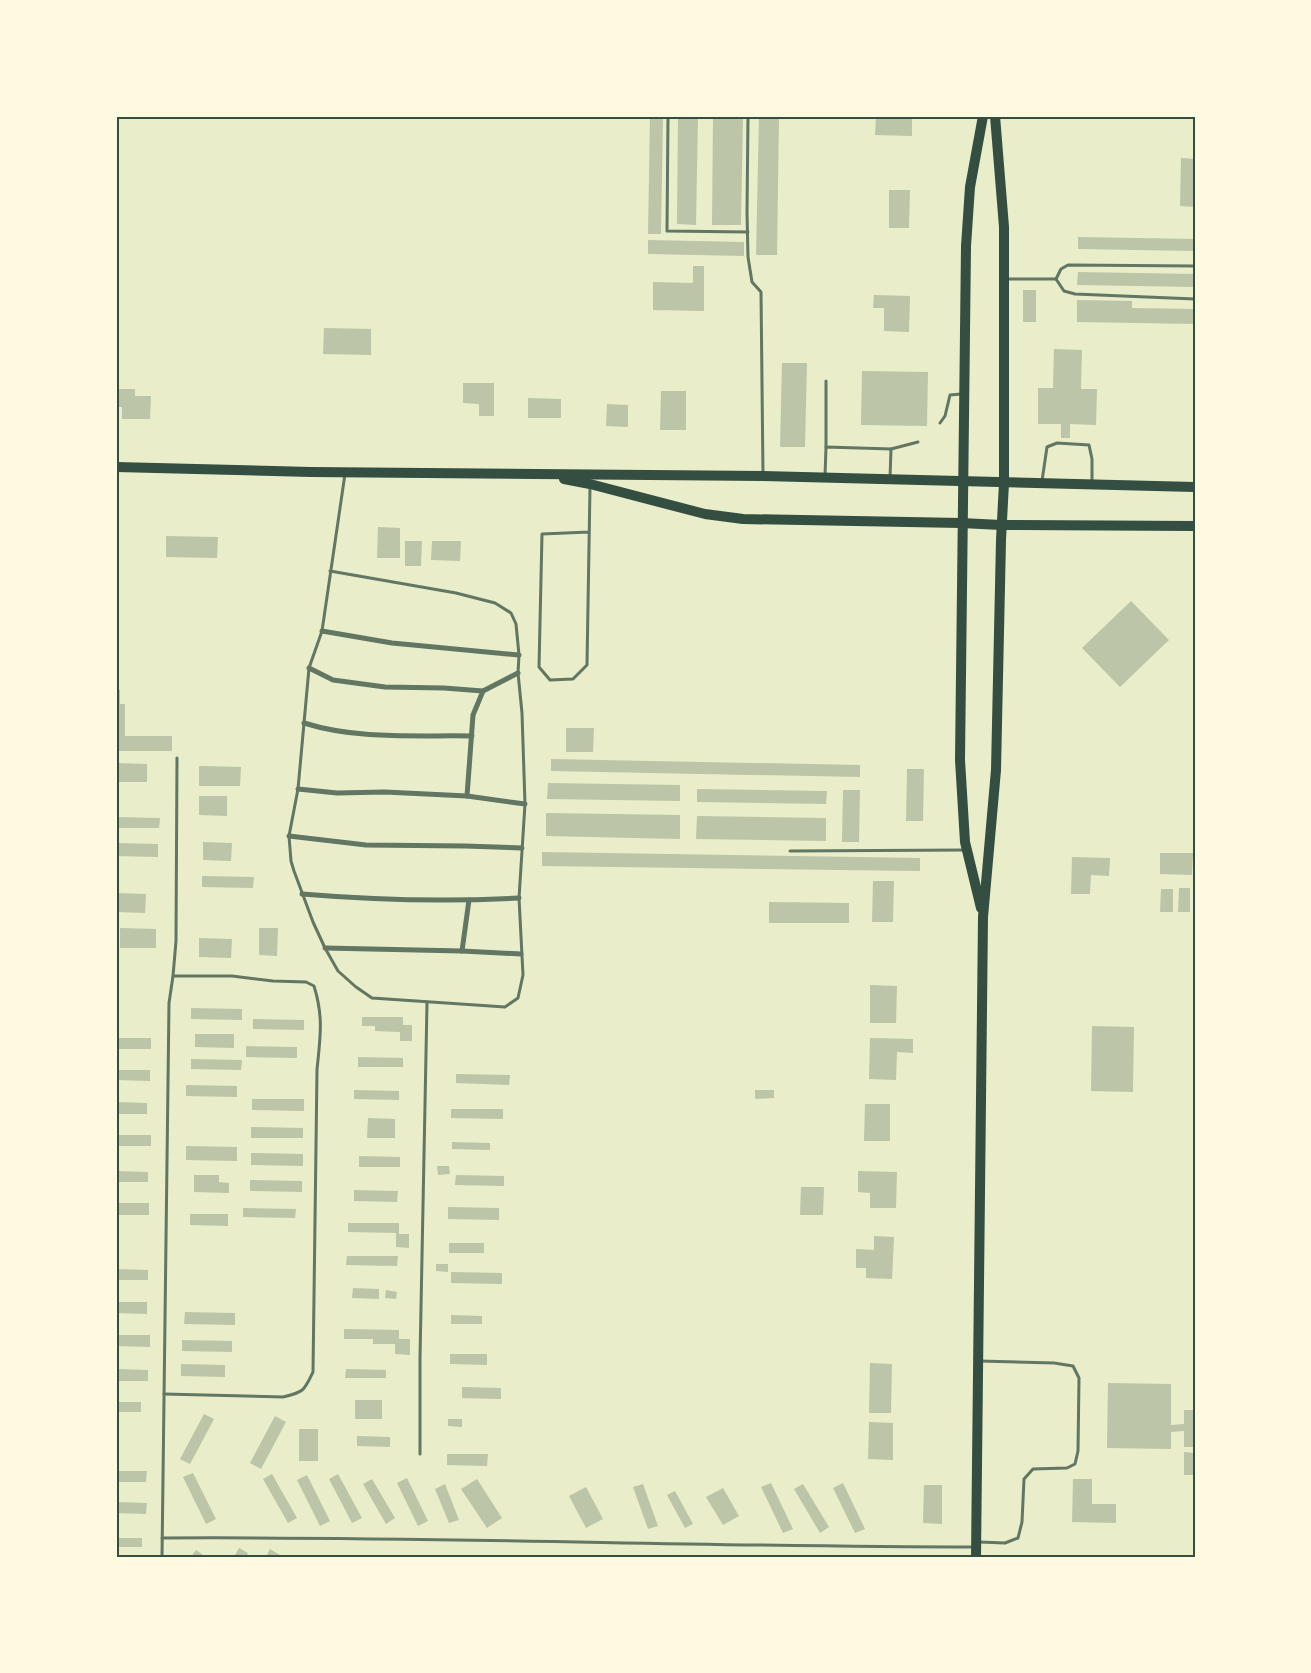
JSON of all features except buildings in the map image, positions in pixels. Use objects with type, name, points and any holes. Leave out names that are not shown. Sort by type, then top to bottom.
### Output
[{"type":"main road","points":[[983,116],[970,187],[966,246],[964,482],[961,523],[960,760],[965,842],[983,917]]},
{"type":"main road","points":[[976,1549],[983,917],[996,770],[1001,525],[1004,483],[1003,222],[995,116]]},
{"type":"main road","points":[[116,467],[345,472],[825,477],[1195,487]]},
{"type":"main road","points":[[538,474],[590,484],[705,514],[743,519],[1001,525],[1195,526]]},
{"type":"street","points":[[322,631],[392,643],[519,655]]},
{"type":"street","points":[[309,668],[334,680],[385,687],[483,691],[518,673]]},
{"type":"street","points":[[467,796],[473,715],[483,691]]},
{"type":"street","points":[[304,722],[327,730],[369,735],[472,736]]},
{"type":"street","points":[[298,789],[337,793],[385,792],[467,796],[525,804]]},
{"type":"street","points":[[289,836],[366,845],[522,848]]},
{"type":"street","points":[[302,894],[354,898],[469,900],[518,898]]},
{"type":"street","points":[[462,950],[469,900]]},
{"type":"street","points":[[325,948],[462,950],[522,954]]},
{"type":"lane","points":[[668,116],[667,231],[748,232]]},
{"type":"lane","points":[[748,116],[748,257],[752,282],[761,292],[763,476]]},
{"type":"lane","points":[[1056,279],[1061,269],[1068,265],[1195,266]]},
{"type":"lane","points":[[1004,280],[1056,279]]},
{"type":"lane","points":[[1056,279],[1064,291],[1075,294],[1195,299]]},
{"type":"lane","points":[[825,477],[826,381]]},
{"type":"lane","points":[[940,422],[945,416],[950,395],[964,393]]},
{"type":"lane","points":[[826,447],[891,449],[918,442]]},
{"type":"lane","points":[[1042,484],[1048,447],[1056,443],[1089,445],[1092,459],[1092,485]]},
{"type":"lane","points":[[890,479],[891,449]]},
{"type":"lane","points":[[330,571],[456,593],[495,603],[511,613],[516,624],[522,713],[525,804],[518,898],[523,975],[518,998],[505,1007],[372,998],[338,971],[313,922],[291,861],[289,836],[298,789],[309,668],[322,631],[330,571],[345,472]]},
{"type":"lane","points":[[589,532],[542,534],[539,667],[550,680],[573,679],[587,665],[590,484]]},
{"type":"lane","points":[[162,1557],[169,1003],[176,941],[177,758]]},
{"type":"lane","points":[[790,850],[967,850]]},
{"type":"lane","points":[[164,1394],[283,1397],[305,1389],[313,1372],[317,1070],[322,1021],[319,1001],[314,986],[306,982],[273,981],[232,976],[173,976]]},
{"type":"lane","points":[[420,1454],[420,1349],[427,1003]]},
{"type":"lane","points":[[162,1538],[300,1537],[976,1549],[1005,1543],[1018,1538],[1022,1522],[1024,1479],[1033,1469],[1066,1468],[1075,1464],[1078,1451],[1079,1378],[1073,1366],[1054,1363],[979,1361]]}]
